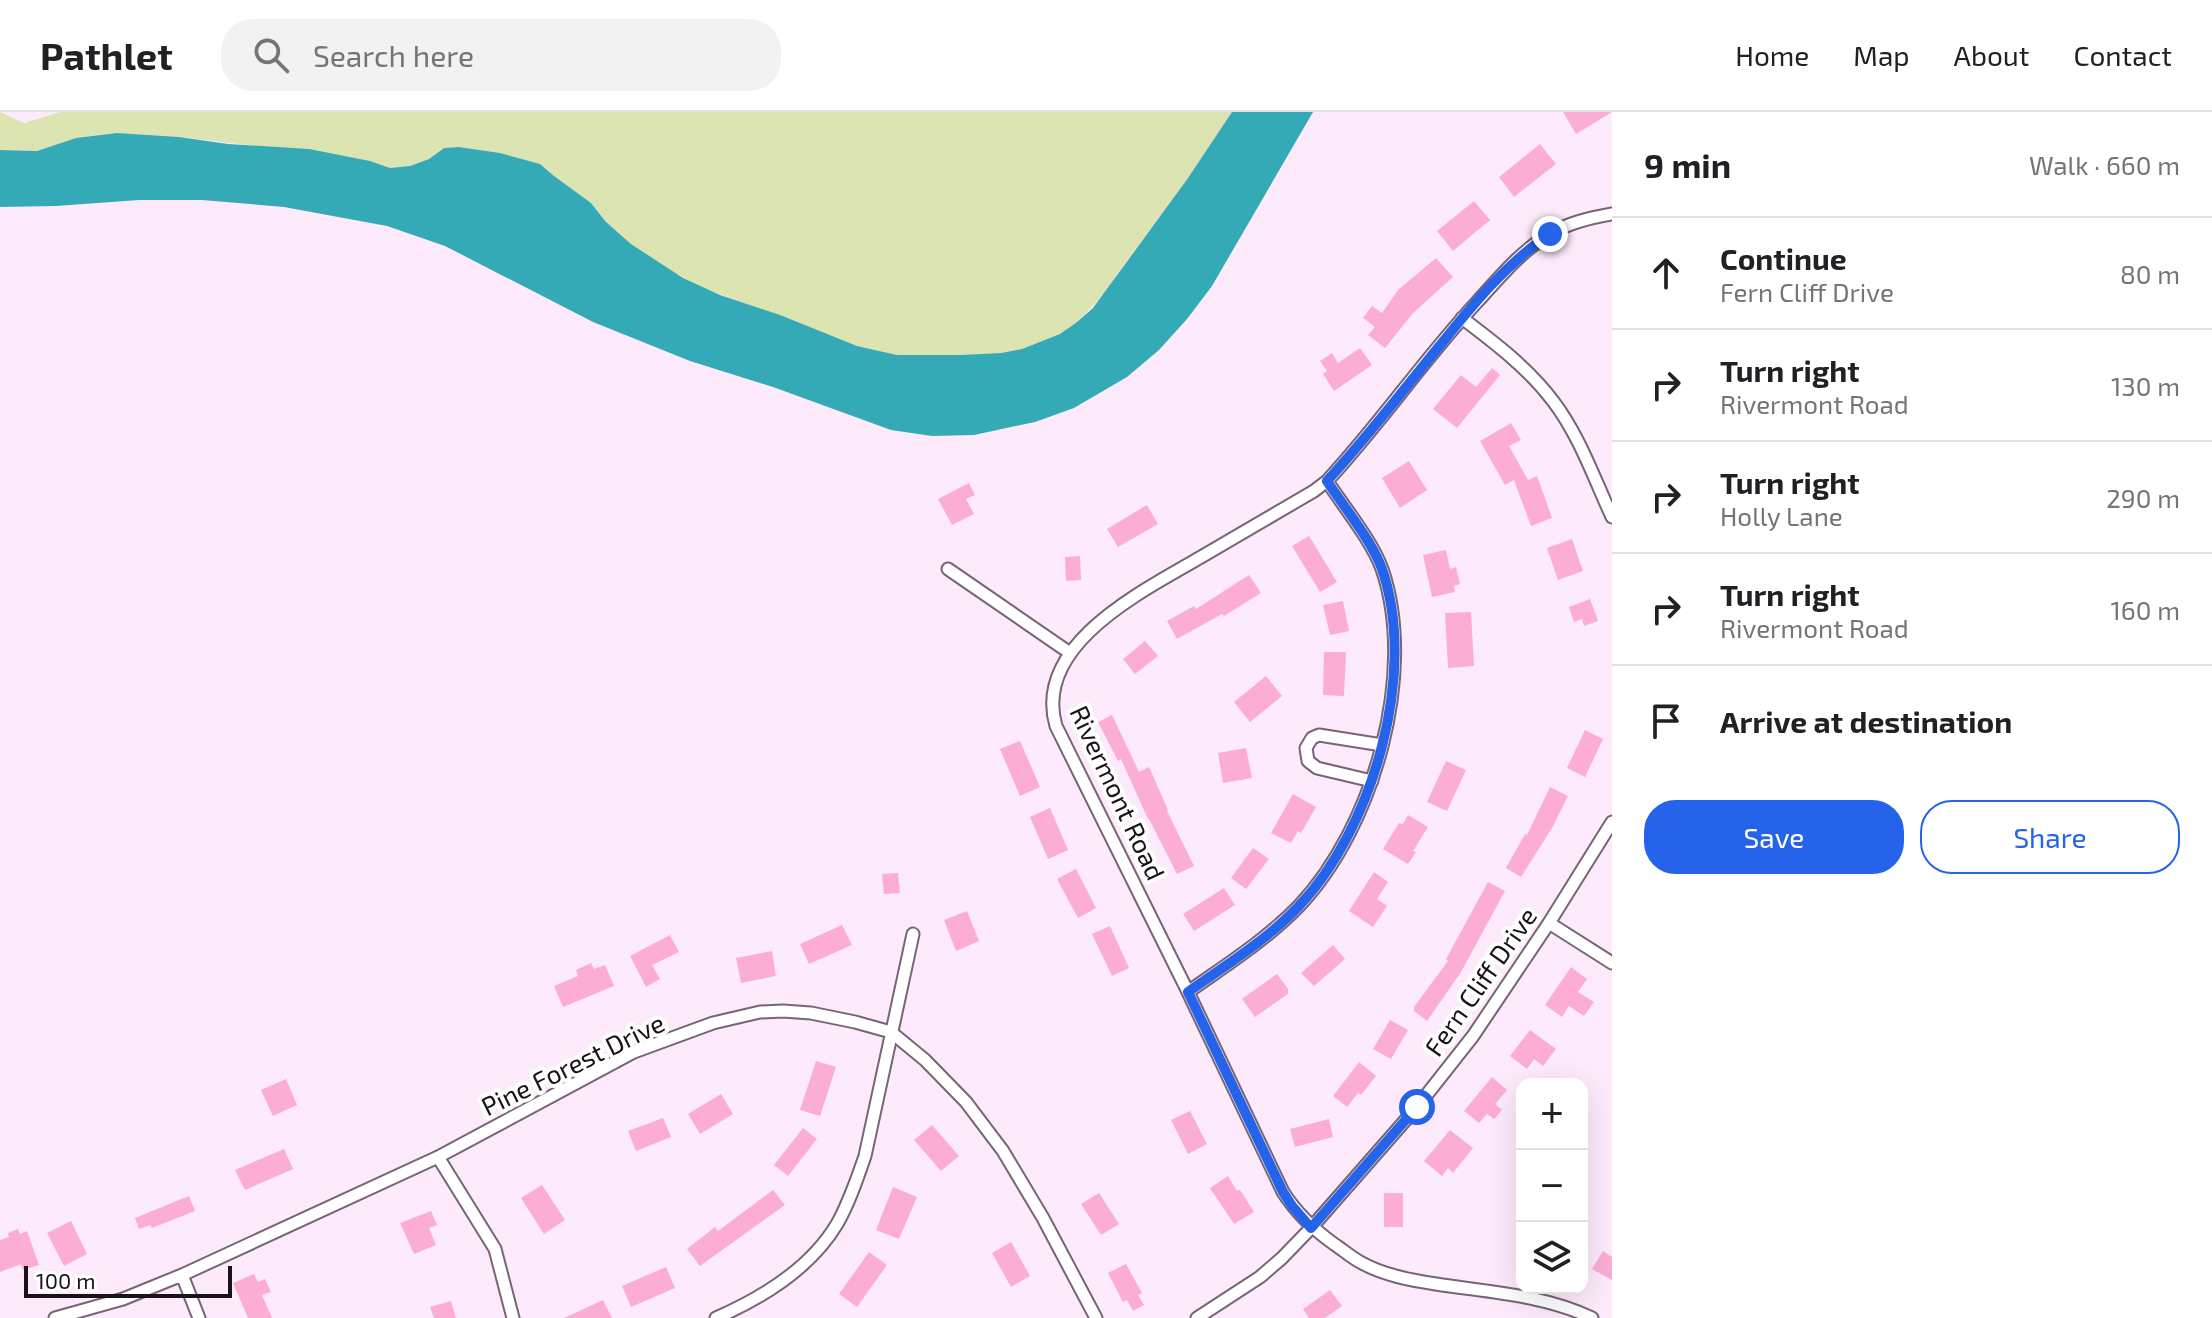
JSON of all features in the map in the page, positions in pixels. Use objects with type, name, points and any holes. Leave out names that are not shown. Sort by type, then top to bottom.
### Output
[{"type":"street","name":"Rivermont Road","points":[[1592,1318],[1551,1303],[1396,1276],[1360,1262],[1311,1228],[1283,1192],[1052,715],[1057,682],[1070,653],[1098,622],[1117,607],[1327,481],[1462,318],[1513,263],[1550,234],[1568,225],[1612,214]]},
{"type":"street","points":[[1462,318],[1517,362],[1555,403],[1571,429],[1612,517]]},
{"type":"street","points":[[1188,992],[1265,937],[1300,905],[1331,863],[1361,806],[1382,745],[1390,707],[1394,659],[1390,601],[1374,553],[1327,481]]},
{"type":"street","points":[[948,569],[1070,653]]},
{"type":"street","points":[[1372,781],[1317,768],[1308,761],[1306,748],[1312,738],[1319,735],[1382,745]]},
{"type":"street","name":"Fern Cliff Drive","points":[[1197,1318],[1260,1277],[1311,1228],[1445,1073],[1549,923],[1612,822]]},
{"type":"street","points":[[1549,923],[1612,963]]},
{"type":"street","points":[[716,1318],[761,1297],[779,1284],[827,1239],[837,1223],[865,1156],[913,934]]},
{"type":"street","name":"Pine Forest Drive","points":[[55,1318],[123,1299],[182,1275],[438,1157],[634,1052],[713,1023],[760,1012],[783,1011],[811,1013],[891,1032],[925,1060],[985,1125],[1024,1184],[1096,1318]]},
{"type":"street","points":[[438,1157],[495,1249],[513,1318]]},
{"type":"street","points":[[182,1275],[199,1318]]},
{"type":"green space","points":[[0,112],[24,123],[60,112],[1232,112],[1106,292],[1077,322],[1060,334],[1022,349],[1001,353],[897,355],[857,346],[701,287],[665,268],[631,244],[606,222],[591,203],[540,164],[500,153],[444,148],[429,159],[410,166],[390,168],[350,157],[117,133],[76,138],[37,151],[0,150]]},
{"type":"water","points":[[1232,112],[1313,112],[1212,286],[1187,319],[1159,350],[1127,377],[1074,408],[1035,422],[974,435],[932,436],[891,430],[690,361],[593,322],[445,246],[387,226],[284,207],[202,200],[0,207],[0,150],[37,151],[76,138],[117,133],[309,149],[390,168],[410,166],[429,159],[444,148],[459,147],[500,153],[540,164],[591,203],[606,222],[631,244],[683,278],[720,295],[857,346],[897,355],[1001,353],[1022,349],[1060,334],[1093,308]]},
{"type":"building","points":[[1563,112],[1612,112],[1576,134]]},
{"type":"building","points":[[1540,144],[1556,164],[1514,197],[1499,177]]},
{"type":"building","points":[[1474,201],[1490,220],[1453,251],[1437,231]]},
{"type":"building","points":[[1436,258],[1453,277],[1413,313],[1385,348],[1368,335],[1375,327],[1363,318],[1372,306],[1382,313],[1398,290]]},
{"type":"building","points":[[1360,348],[1372,365],[1334,391],[1323,374],[1327,371],[1320,361],[1332,353],[1338,363]]},
{"type":"building","points":[[1492,368],[1500,375],[1457,428],[1433,409],[1461,375],[1476,387]]},
{"type":"building","points":[[1511,423],[1521,440],[1509,446],[1528,480],[1537,476],[1552,518],[1531,526],[1514,480],[1505,485],[1480,441]]},
{"type":"building","points":[[1409,461],[1427,490],[1400,508],[1382,478]]},
{"type":"building","points":[[969,483],[975,495],[966,499],[974,514],[952,525],[938,499]]},
{"type":"building","points":[[1147,505],[1158,524],[1118,547],[1107,529]]},
{"type":"building","points":[[1309,536],[1337,582],[1320,592],[1292,546]]},
{"type":"building","points":[[1572,539],[1583,571],[1558,580],[1547,548]]},
{"type":"building","points":[[1446,550],[1450,569],[1456,567],[1460,584],[1454,586],[1455,592],[1432,597],[1423,555]]},
{"type":"building","points":[[1080,556],[1081,580],[1066,581],[1065,557]]},
{"type":"building","points":[[1249,575],[1261,593],[1224,616],[1222,614],[1177,639],[1167,621],[1194,606],[1196,609]]},
{"type":"building","points":[[1590,599],[1598,621],[1584,626],[1582,619],[1574,622],[1569,607]]},
{"type":"building","points":[[1343,601],[1349,631],[1330,635],[1323,605]]},
{"type":"building","points":[[1471,612],[1474,666],[1448,668],[1445,613]]},
{"type":"building","points":[[1145,641],[1158,656],[1135,674],[1123,659]]},
{"type":"building","points":[[1324,652],[1346,652],[1344,696],[1323,695]]},
{"type":"building","points":[[1266,676],[1282,696],[1250,722],[1234,702]]},
{"type":"building","points":[[1112,715],[1139,772],[1149,767],[1194,866],[1177,874],[1121,759],[1118,761],[1098,722]]},
{"type":"building","points":[[1585,730],[1603,739],[1585,777],[1567,768]]},
{"type":"building","points":[[1020,741],[1040,787],[1020,796],[1000,749]]},
{"type":"building","points":[[1246,748],[1252,778],[1223,783],[1218,753]]},
{"type":"building","points":[[1446,761],[1466,770],[1447,811],[1427,802]]},
{"type":"building","points":[[1550,787],[1568,796],[1521,877],[1506,868],[1527,835]]},
{"type":"building","points":[[1293,794],[1316,807],[1301,833],[1298,831],[1291,843],[1271,833]]},
{"type":"building","points":[[1050,808],[1068,850],[1048,859],[1030,817]]},
{"type":"building","points":[[1408,815],[1428,827],[1408,864],[1383,849],[1399,823],[1403,824]]},
{"type":"building","points":[[1253,848],[1269,859],[1246,889],[1231,878]]},
{"type":"building","points":[[1076,869],[1096,908],[1078,918],[1057,879]]},
{"type":"building","points":[[1374,872],[1388,882],[1377,899],[1387,906],[1373,927],[1349,911]]},
{"type":"building","points":[[898,873],[900,893],[884,894],[882,874]]},
{"type":"building","points":[[1488,882],[1505,891],[1461,972],[1427,1021],[1414,1011],[1414,1007],[1448,961],[1446,959]]},
{"type":"building","points":[[1224,888],[1235,905],[1194,931],[1183,914]]},
{"type":"building","points":[[967,911],[979,941],[956,951],[944,920]]},
{"type":"building","points":[[842,925],[852,945],[809,964],[800,944]]},
{"type":"building","points":[[1110,926],[1129,968],[1112,976],[1092,934]]},
{"type":"building","points":[[670,935],[679,952],[652,965],[660,979],[646,987],[630,956]]},
{"type":"building","points":[[1333,945],[1345,959],[1314,986],[1301,973]]},
{"type":"building","points":[[772,951],[776,976],[741,983],[736,958]]},
{"type":"building","points":[[591,963],[594,969],[605,965],[614,986],[563,1007],[554,986],[578,976],[576,970]]},
{"type":"building","points":[[1571,967],[1587,979],[1578,992],[1594,1002],[1584,1016],[1569,1006],[1562,1017],[1545,1005]]},
{"type":"building","points":[[1277,974],[1288,989],[1288,994],[1255,1017],[1242,999]]},
{"type":"building","points":[[1390,1020],[1408,1030],[1391,1059],[1373,1049]]},
{"type":"building","points":[[1530,1030],[1556,1049],[1543,1066],[1534,1059],[1527,1069],[1510,1056]]},
{"type":"building","points":[[816,1061],[836,1067],[820,1116],[800,1110]]},
{"type":"building","points":[[1359,1062],[1376,1076],[1347,1107],[1333,1096]]},
{"type":"building","points":[[1492,1077],[1507,1090],[1495,1104],[1502,1110],[1494,1119],[1487,1114],[1479,1123],[1464,1111]]},
{"type":"building","points":[[286,1079],[297,1105],[273,1116],[261,1090]]},
{"type":"building","points":[[721,1094],[733,1114],[700,1134],[688,1114]]},
{"type":"building","points":[[1190,1111],[1207,1144],[1188,1154],[1171,1120]]},
{"type":"building","points":[[663,1118],[671,1137],[636,1151],[628,1131]]},
{"type":"building","points":[[1329,1119],[1333,1137],[1295,1147],[1290,1129]]},
{"type":"building","points":[[932,1125],[959,1156],[941,1171],[914,1140]]},
{"type":"building","points":[[803,1128],[817,1139],[788,1176],[774,1165]]},
{"type":"building","points":[[1450,1130],[1473,1148],[1453,1173],[1448,1168],[1442,1176],[1424,1161]]},
{"type":"building","points":[[284,1149],[293,1169],[245,1190],[235,1170]]},
{"type":"building","points":[[1228,1176],[1254,1212],[1234,1224],[1210,1188]]},
{"type":"building","points":[[542,1185],[565,1220],[544,1234],[521,1198]]},
{"type":"building","points":[[893,1187],[917,1197],[899,1239],[876,1230]]},
{"type":"building","points":[[773,1190],[785,1205],[700,1266],[687,1249],[715,1227],[718,1231]]},
{"type":"building","points":[[1099,1193],[1119,1224],[1101,1235],[1081,1204]]},
{"type":"building","points":[[1384,1193],[1403,1193],[1403,1227],[1384,1227]]},
{"type":"building","points":[[189,1196],[195,1211],[152,1228],[150,1225],[139,1229],[135,1218]]},
{"type":"building","points":[[431,1211],[437,1225],[429,1228],[436,1245],[414,1254],[400,1223]]},
{"type":"building","points":[[71,1221],[87,1254],[64,1266],[47,1233]]},
{"type":"building","points":[[18,1229],[20,1234],[27,1231],[39,1265],[23,1270],[21,1264],[0,1272],[0,1240]]},
{"type":"building","points":[[1011,1242],[1030,1276],[1011,1287],[992,1253]]},
{"type":"building","points":[[1603,1251],[1612,1257],[1612,1280],[1592,1269]]},
{"type":"building","points":[[869,1252],[887,1265],[857,1307],[839,1294]]},
{"type":"building","points":[[1126,1264],[1142,1293],[1138,1295],[1144,1305],[1133,1311],[1127,1300],[1123,1302],[1108,1273]]},
{"type":"building","points":[[666,1267],[675,1288],[631,1307],[622,1286]]},
{"type":"building","points":[[254,1274],[258,1282],[265,1279],[271,1292],[262,1295],[272,1318],[248,1318],[233,1283]]},
{"type":"building","points":[[1330,1290],[1342,1306],[1325,1318],[1309,1318],[1303,1309]]},
{"type":"building","points":[[603,1300],[612,1318],[564,1318]]},
{"type":"building","points":[[451,1301],[456,1318],[434,1318],[430,1307]]},
{"type":"route","points":[[1417,1107],[1311,1228],[1283,1192],[1188,992],[1265,937],[1300,905],[1346,837],[1372,781],[1382,745],[1390,707],[1394,659],[1390,601],[1374,553],[1327,481],[1498,278],[1550,234]]}]
